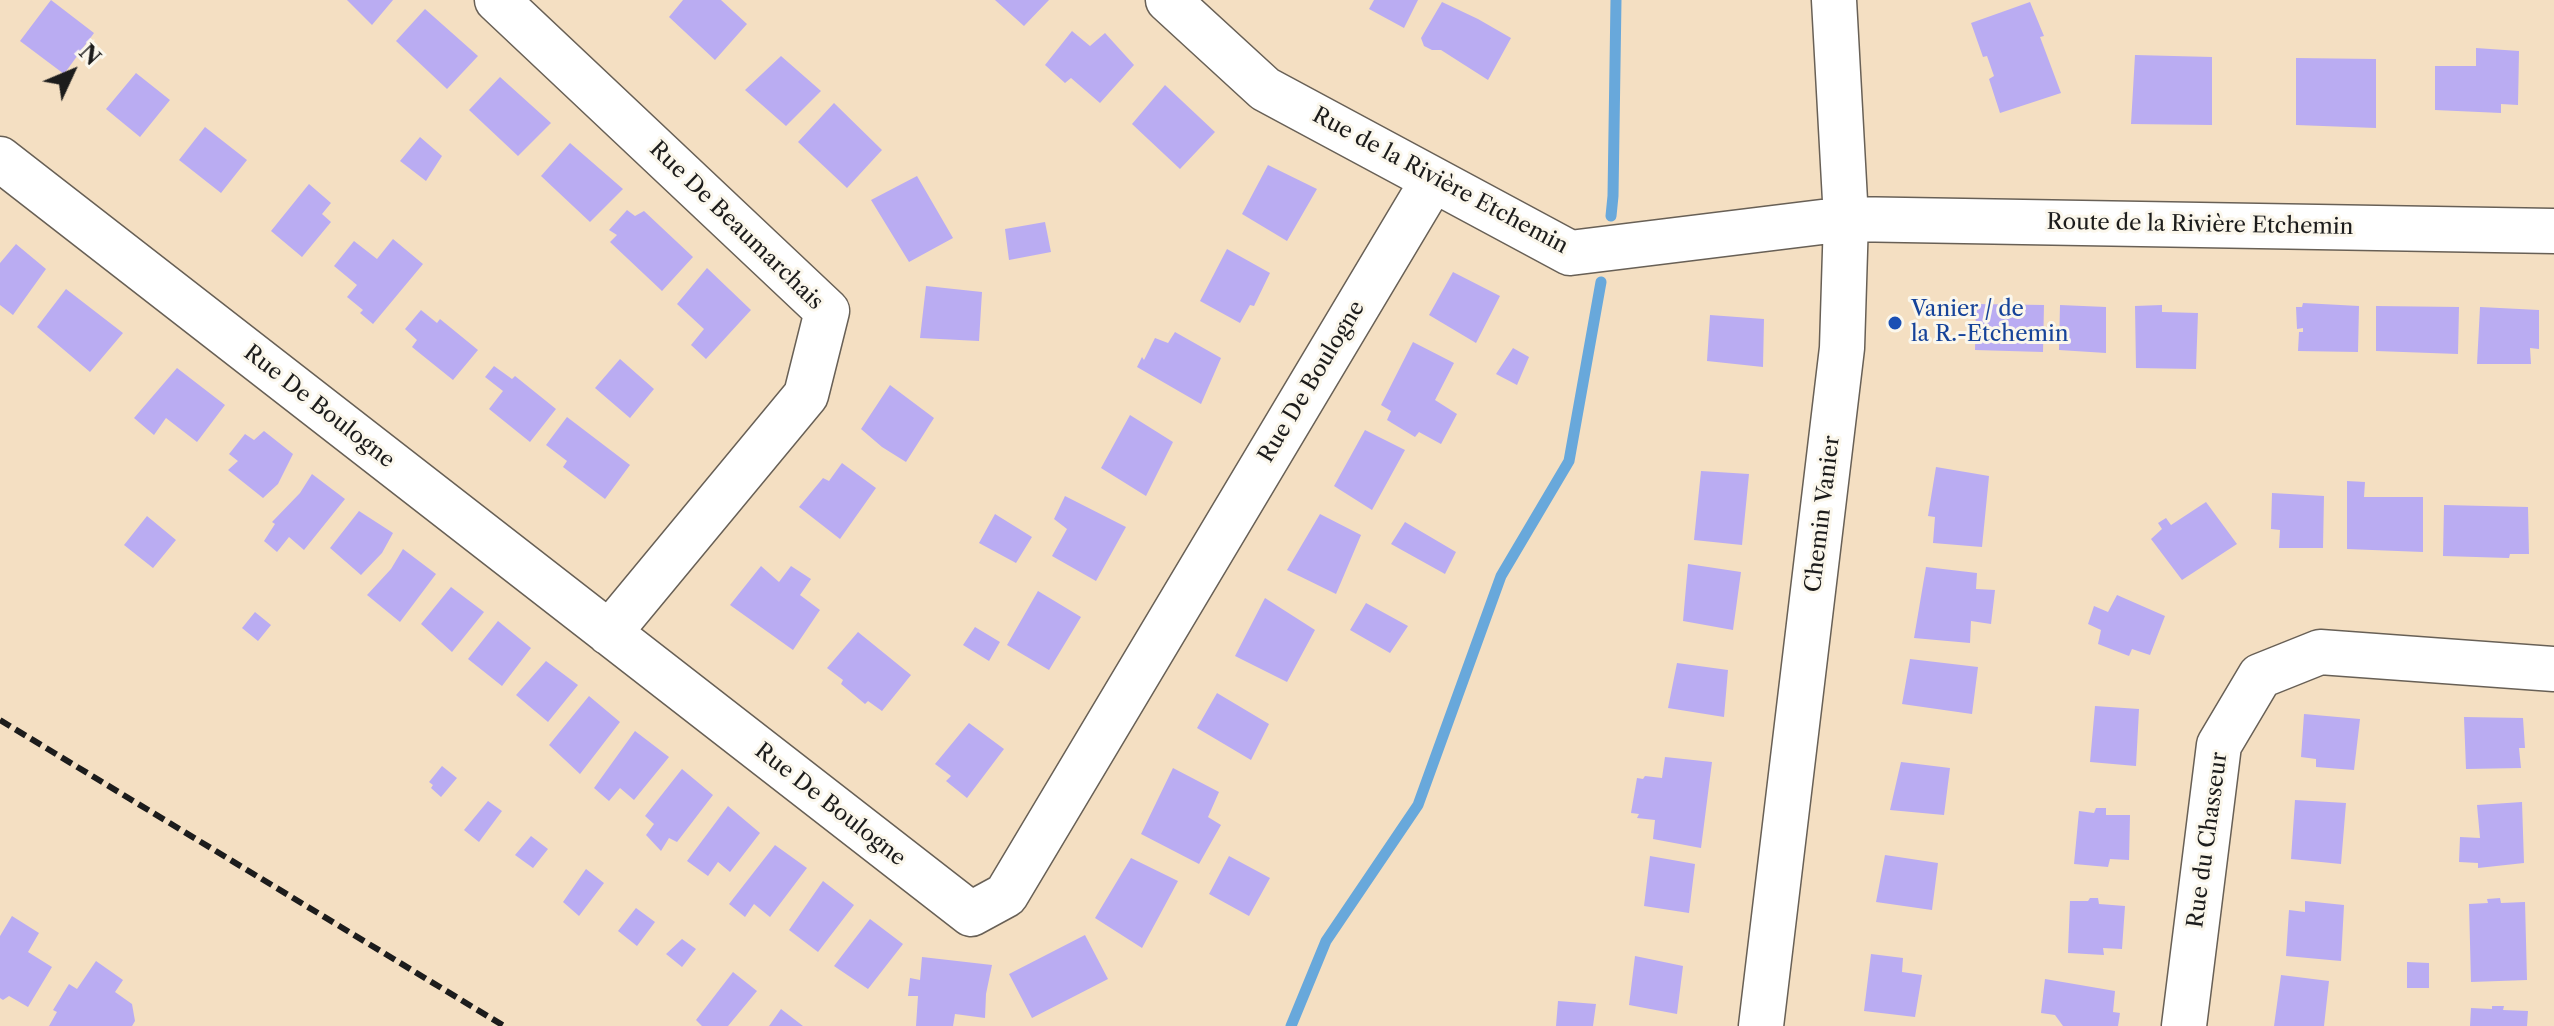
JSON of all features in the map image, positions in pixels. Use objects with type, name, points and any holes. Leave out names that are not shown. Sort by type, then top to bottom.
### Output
[{"type":"street","name":"Rue De Beaumarchais","points":[[497,0],[827,311],[806,395],[609,633]]},
{"type":"street","name":"Rue de la Rivière Etchemin","points":[[1168,0],[1265,89],[1570,253],[1846,219]]},
{"type":"street","name":"Chemin Vanier","points":[[1761,1026],[1842,348],[1846,219],[1834,0]]},
{"type":"street","name":"Rue De Boulogne","points":[[0,159],[971,914],[1006,895],[1015,882],[1433,180]]},
{"type":"street","name":"Route de la Rivière Etchemin","points":[[1846,219],[2554,231]]},
{"type":"street","name":"Rue du Chasseur","points":[[2184,1026],[2219,745],[2260,676],[2320,652],[2554,669]]},
{"type":"building","points":[[51,0],[94,33],[64,74],[20,41]]},
{"type":"building","points":[[347,0],[393,0],[372,25]]},
{"type":"building","points":[[683,0],[721,0],[747,24],[715,60],[669,17]]},
{"type":"building","points":[[995,0],[1049,0],[1024,26]]},
{"type":"building","points":[[1374,0],[1418,0],[1404,28],[1369,9]]},
{"type":"building","points":[[1442,2],[1511,38],[1488,80],[1441,50],[1424,46],[1421,38]]},
{"type":"building","points":[[2030,2],[2061,93],[2000,113],[1989,79],[1994,76],[1987,56],[1983,57],[1971,23]]},
{"type":"building","points":[[425,9],[478,56],[447,89],[396,41]]},
{"type":"building","points":[[1072,31],[1090,46],[1105,33],[1134,65],[1100,103],[1071,78],[1065,83],[1045,65]]},
{"type":"building","points":[[2476,48],[2519,51],[2518,105],[2501,104],[2501,113],[2435,110],[2435,66],[2476,66]]},
{"type":"building","points":[[2135,55],[2212,57],[2212,125],[2131,124]]},
{"type":"building","points":[[781,56],[821,91],[786,126],[745,90]]},
{"type":"building","points":[[2296,58],[2376,59],[2376,128],[2296,125]]},
{"type":"building","points":[[136,73],[170,100],[140,137],[106,109]]},
{"type":"building","points":[[500,77],[551,123],[518,156],[469,110]]},
{"type":"building","points":[[1165,85],[1215,132],[1180,169],[1132,124]]},
{"type":"building","points":[[834,103],[882,150],[847,188],[798,142]]},
{"type":"building","points":[[205,127],[247,160],[221,193],[179,160]]},
{"type":"building","points":[[420,137],[442,156],[426,181],[400,161]]},
{"type":"building","points":[[570,143],[623,189],[590,222],[541,176]]},
{"type":"building","points":[[1268,165],[1317,189],[1287,241],[1242,214]]},
{"type":"building","points":[[917,176],[953,238],[909,262],[871,200]]},
{"type":"building","points":[[309,184],[331,203],[322,214],[331,222],[302,257],[271,231]]},
{"type":"building","points":[[627,210],[635,216],[644,211],[693,257],[662,291],[610,242],[617,235],[609,230]]},
{"type":"building","points":[[1045,222],[1051,252],[1009,260],[1005,229]]},
{"type":"building","points":[[393,239],[423,264],[373,324],[360,313],[363,310],[347,297],[357,285],[334,266],[354,241],[377,259]]},
{"type":"building","points":[[16,244],[46,269],[13,315],[0,305],[0,263]]},
{"type":"building","points":[[1227,249],[1270,273],[1254,306],[1250,305],[1240,323],[1200,301]]},
{"type":"building","points":[[707,268],[751,310],[706,359],[691,345],[704,329],[677,304]]},
{"type":"building","points":[[1453,272],[1500,296],[1476,343],[1429,315]]},
{"type":"building","points":[[926,286],[982,292],[979,341],[920,338]]},
{"type":"building","points":[[66,289],[123,333],[90,372],[37,327]]},
{"type":"building","points":[[2303,303],[2359,306],[2358,352],[2298,351],[2299,332],[2303,332],[2303,328],[2297,329],[2296,307],[2302,307]]},
{"type":"building","points":[[1976,304],[2044,305],[2043,352],[1975,350]]},
{"type":"building","points":[[2060,305],[2106,307],[2106,353],[2059,350]]},
{"type":"building","points":[[2162,305],[2162,312],[2198,313],[2196,369],[2136,368],[2135,306]]},
{"type":"building","points":[[2376,306],[2459,307],[2458,354],[2376,351]]},
{"type":"building","points":[[2480,307],[2539,310],[2539,349],[2530,348],[2531,364],[2477,364]]},
{"type":"building","points":[[421,310],[437,323],[440,319],[478,350],[453,380],[412,347],[417,340],[405,329]]},
{"type":"building","points":[[1710,315],[1764,319],[1763,367],[1707,361]]},
{"type":"building","points":[[1175,332],[1221,358],[1201,404],[1137,367],[1155,338],[1168,343]]},
{"type":"building","points":[[1413,342],[1454,363],[1435,400],[1457,414],[1441,444],[1419,432],[1415,437],[1387,420],[1391,411],[1381,405]]},
{"type":"building","points":[[1513,348],[1529,357],[1517,385],[1496,374]]},
{"type":"building","points":[[620,359],[654,389],[630,418],[595,388]]},
{"type":"building","points":[[494,366],[512,379],[515,376],[556,409],[530,442],[489,409],[503,391],[485,377]]},
{"type":"building","points":[[177,368],[225,405],[197,442],[166,418],[154,435],[134,418]]},
{"type":"building","points":[[890,385],[934,418],[906,462],[861,429]]},
{"type":"building","points":[[1130,415],[1173,442],[1146,496],[1101,468]]},
{"type":"building","points":[[567,417],[630,465],[605,499],[563,467],[567,461],[546,445]]},
{"type":"building","points":[[1365,430],[1405,450],[1372,510],[1334,486]]},
{"type":"building","points":[[264,431],[293,454],[278,484],[263,498],[228,470],[238,461],[229,454],[245,434],[254,440]]},
{"type":"building","points":[[842,463],[876,488],[840,539],[799,507],[823,478],[829,481]]},
{"type":"building","points":[[1936,467],[1989,476],[1982,547],[1933,543],[1935,517],[1928,516]]},
{"type":"building","points":[[1701,471],[1749,474],[1742,545],[1694,540]]},
{"type":"building","points":[[312,474],[345,499],[304,550],[289,537],[277,552],[264,541],[275,524],[272,522],[300,493]]},
{"type":"building","points":[[2347,481],[2365,482],[2364,497],[2423,497],[2423,552],[2347,549]]},
{"type":"building","points":[[2272,493],[2324,496],[2323,548],[2279,548],[2280,530],[2271,529]]},
{"type":"building","points":[[1065,496],[1126,527],[1096,581],[1052,556],[1067,529],[1054,519]]},
{"type":"building","points":[[2206,502],[2237,544],[2182,580],[2151,539],[2162,529],[2158,523],[2166,518],[2171,525]]},
{"type":"building","points":[[2444,505],[2528,507],[2529,554],[2510,554],[2509,558],[2443,556]]},
{"type":"building","points":[[359,511],[393,533],[382,553],[361,575],[330,548]]},
{"type":"building","points":[[995,514],[1032,537],[1016,563],[979,543]]},
{"type":"building","points":[[1320,514],[1361,535],[1336,594],[1287,570]]},
{"type":"building","points":[[147,516],[176,540],[153,568],[124,545]]},
{"type":"building","points":[[1405,522],[1456,552],[1445,574],[1391,544]]},
{"type":"building","points":[[403,549],[436,574],[400,622],[367,595],[391,569]]},
{"type":"building","points":[[1688,564],[1741,572],[1733,630],[1683,621]]},
{"type":"building","points":[[761,566],[779,582],[791,566],[811,579],[800,595],[820,610],[793,650],[730,605]]},
{"type":"building","points":[[1926,567],[1977,573],[1976,589],[1995,590],[1991,624],[1971,621],[1970,643],[1914,638]]},
{"type":"building","points":[[451,587],[484,612],[452,652],[421,624]]},
{"type":"building","points":[[1038,591],[1081,617],[1049,670],[1007,645]]},
{"type":"building","points":[[2117,595],[2165,616],[2150,655],[2132,649],[2129,656],[2098,644],[2101,630],[2088,624],[2094,606],[2108,612]]},
{"type":"building","points":[[1265,598],[1315,630],[1287,682],[1235,656]]},
{"type":"building","points":[[1366,603],[1408,626],[1390,653],[1350,630]]},
{"type":"building","points":[[255,612],[271,625],[258,641],[242,628]]},
{"type":"building","points":[[498,621],[531,648],[502,686],[468,659]]},
{"type":"building","points":[[975,627],[1000,642],[989,661],[963,645]]},
{"type":"building","points":[[858,632],[911,675],[882,711],[868,701],[865,704],[827,668]]},
{"type":"building","points":[[1910,659],[1978,667],[1972,714],[1902,704]]},
{"type":"building","points":[[546,661],[578,685],[548,722],[516,695]]},
{"type":"building","points":[[1677,663],[1728,670],[1724,717],[1668,708]]},
{"type":"building","points":[[1217,693],[1269,724],[1251,760],[1197,728]]},
{"type":"building","points":[[589,696],[620,722],[580,774],[549,745]]},
{"type":"building","points":[[2095,706],[2139,709],[2136,766],[2090,762]]},
{"type":"building","points":[[2304,714],[2360,719],[2354,770],[2316,767],[2316,759],[2301,757]]},
{"type":"building","points":[[2464,717],[2523,718],[2525,748],[2519,748],[2521,768],[2466,769]]},
{"type":"building","points":[[969,723],[1004,749],[967,798],[946,781],[951,776],[935,764]]},
{"type":"building","points":[[635,731],[669,757],[634,800],[620,788],[609,801],[594,788]]},
{"type":"building","points":[[1665,757],[1712,762],[1701,848],[1653,839],[1655,820],[1637,818],[1639,814],[1631,813],[1637,778],[1662,778]]},
{"type":"building","points":[[1901,762],[1950,768],[1944,815],[1890,810]]},
{"type":"building","points":[[442,766],[457,778],[441,797],[429,782]]},
{"type":"building","points":[[1173,768],[1219,792],[1208,817],[1221,825],[1199,864],[1141,834]]},
{"type":"building","points":[[682,769],[713,795],[677,842],[669,838],[661,851],[646,835],[654,824],[645,816]]},
{"type":"building","points":[[2295,800],[2346,803],[2341,864],[2291,859]]},
{"type":"building","points":[[488,801],[502,811],[479,842],[464,830]]},
{"type":"building","points":[[2522,802],[2524,863],[2478,868],[2478,863],[2459,862],[2460,837],[2480,838],[2477,805]]},
{"type":"building","points":[[728,806],[760,833],[730,872],[718,862],[708,876],[687,861]]},
{"type":"building","points":[[2096,808],[2106,808],[2106,815],[2130,815],[2129,860],[2110,859],[2108,867],[2074,864],[2079,811],[2094,813]]},
{"type":"building","points":[[531,836],[548,849],[533,868],[515,855]]},
{"type":"building","points":[[775,845],[807,868],[770,917],[754,904],[745,917],[729,904]]},
{"type":"building","points":[[1885,855],[1938,863],[1932,910],[1876,902]]},
{"type":"building","points":[[1229,856],[1270,878],[1249,916],[1209,894]]},
{"type":"building","points":[[1650,856],[1695,864],[1689,913],[1644,906]]},
{"type":"building","points":[[1131,858],[1178,881],[1142,948],[1095,918]]},
{"type":"building","points":[[586,869],[604,883],[579,916],[563,902]]},
{"type":"building","points":[[823,881],[854,905],[818,952],[789,930]]},
{"type":"building","points":[[2098,898],[2099,904],[2125,906],[2122,949],[2103,948],[2104,955],[2068,953],[2070,901],[2088,901]]},
{"type":"building","points":[[2500,898],[2501,903],[2525,902],[2527,980],[2471,982],[2469,904],[2488,903],[2487,899]]},
{"type":"building","points":[[2305,901],[2344,905],[2341,961],[2286,956],[2289,910],[2305,912]]},
{"type":"building","points":[[636,908],[655,922],[637,946],[618,931]]},
{"type":"building","points":[[12,916],[39,933],[28,952],[52,967],[28,1007],[9,996],[3,1000],[0,998],[0,936]]},
{"type":"building","points":[[870,919],[903,944],[868,989],[834,966]]},
{"type":"building","points":[[1085,935],[1108,979],[1032,1018],[1009,974]]},
{"type":"building","points":[[682,939],[696,949],[682,967],[666,954]]},
{"type":"building","points":[[1871,954],[1903,958],[1902,972],[1922,975],[1915,1017],[1864,1011]]},
{"type":"building","points":[[1635,956],[1683,966],[1677,1014],[1629,1005]]},
{"type":"building","points":[[922,957],[992,965],[985,1018],[955,1014],[953,1026],[916,1026],[918,996],[908,996],[910,978],[920,980]]},
{"type":"building","points":[[96,961],[123,980],[115,992],[132,1004],[135,1021],[132,1026],[49,1026],[57,1012],[53,1010],[69,984],[77,989]]},
{"type":"building","points":[[2407,962],[2429,963],[2429,988],[2407,988]]},
{"type":"building","points":[[733,972],[757,991],[728,1026],[702,1026],[696,1020]]},
{"type":"building","points":[[2281,975],[2329,981],[2324,1026],[2274,1026]]},
{"type":"building","points":[[2045,979],[2115,991],[2113,1012],[2120,1013],[2118,1026],[2063,1026],[2055,1015],[2041,1013]]},
{"type":"building","points":[[1558,1001],[1596,1004],[1593,1026],[1556,1026]]},
{"type":"building","points":[[2492,1006],[2504,1006],[2503,1010],[2528,1011],[2527,1026],[2470,1026],[2471,1008],[2492,1009]]},
{"type":"building","points":[[781,1009],[803,1026],[769,1026]]},
{"type":"waterway","points":[[1611,216],[1616,0]]},
{"type":"waterway","points":[[1291,1026],[1326,941],[1418,805],[1501,576],[1569,461],[1601,282]]},
{"type":"railway","points":[[0,720],[504,1026]]},
{"type":"place","name":"Vanier / de la R.-Etchemin","points":[[1895,323]]}]
